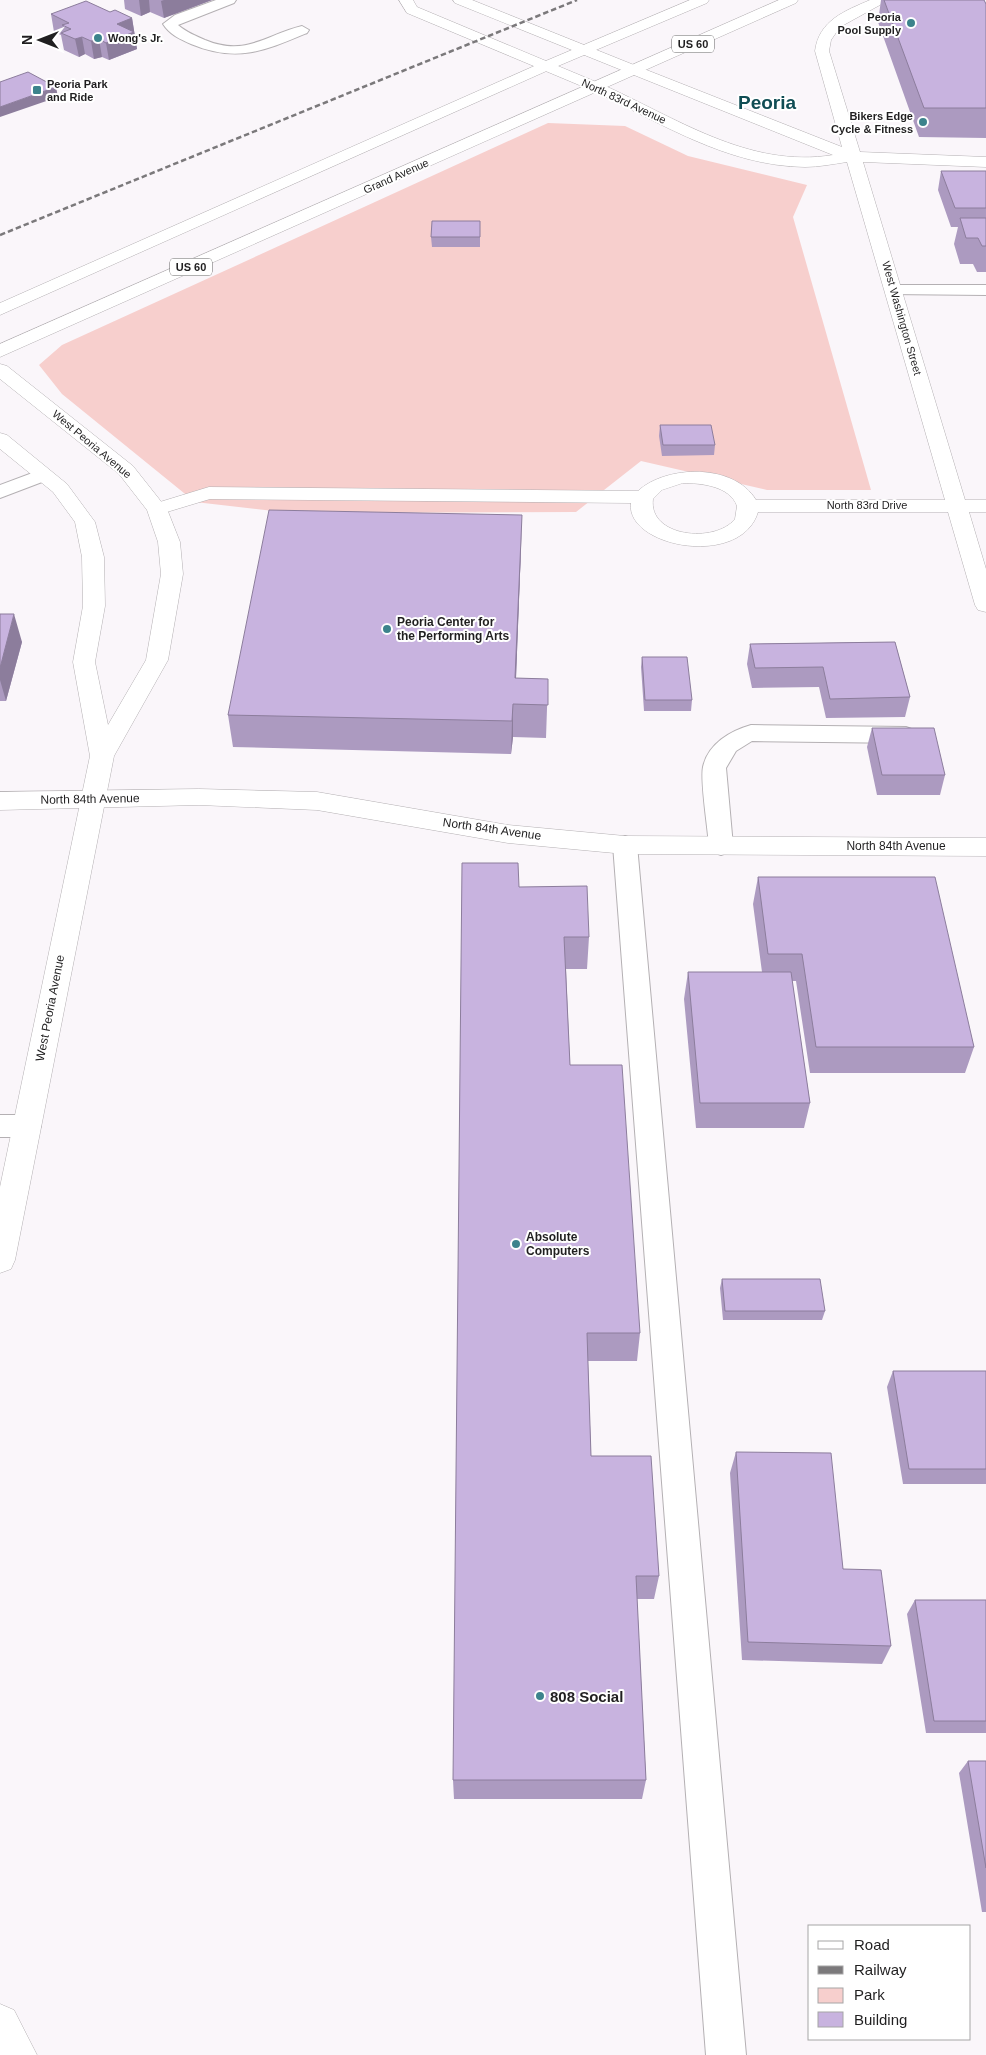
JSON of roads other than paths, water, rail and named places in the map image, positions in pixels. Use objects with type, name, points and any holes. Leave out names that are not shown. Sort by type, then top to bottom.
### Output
[{"type":"main road","name":"North 83rd Avenue","points":[[406,0],[412,10],[635,104],[712,143],[743,152],[789,162],[815,162],[855,157],[914,162],[986,162]]},
{"type":"main road","name":"North 83rd Avenue","points":[[460,0],[855,157]]},
{"type":"main road","points":[[0,310],[546,66],[702,0]]},
{"type":"main road","name":"Grand Avenue","points":[[0,351],[791,0]]},
{"type":"main road","name":"West Washington Street","points":[[882,0],[836,22],[826,31],[822,41],[822,51],[986,604]]},
{"type":"main road","name":"West Peoria Avenue","points":[[0,370],[126,470],[157,509],[169,542],[172,574],[157,660],[102,756],[0,1260]]},
{"type":"main road","name":"West Peoria Avenue","points":[[0,439],[60,488],[85,522],[93,557],[94,606],[84,662],[102,756]]},
{"type":"main road","points":[[698,477],[732,487],[742,496],[748,506],[748,516],[742,526],[732,534],[717,539],[682,539],[665,534],[652,527],[643,518],[640,507],[643,497],[651,488],[664,481],[698,477]]},
{"type":"main road","points":[[157,509],[209,493],[643,497]]},
{"type":"main road","name":"North 83rd Drive","points":[[748,506],[986,506]]},
{"type":"main road","name":"North 84th Avenue","points":[[0,801],[223,797],[317,801],[508,834],[625,845],[986,847]]},
{"type":"main road","points":[[0,2024],[17,2055]]},
{"type":"lane","points":[[229,0],[180,18],[170,24],[172,29],[213,49],[227,52],[242,51],[262,46],[302,30]]},
{"type":"lane","points":[[894,290],[986,290]]},
{"type":"lane","points":[[0,492],[43,475]]},
{"type":"lane","points":[[721,846],[714,768],[718,757],[738,736],[751,733],[906,735]]},
{"type":"lane","points":[[625,845],[726,2055]]},
{"type":"lane","points":[[0,1126],[27,1126]]},
{"type":"railway","points":[[0,235],[577,0]]},
{"type":"place","name":"Peoria Pool Supply","points":[[911,23]]},
{"type":"place","name":"Wong's Jr.","points":[[98,38]]},
{"type":"place","name":"Peoria Park and Ride","points":[[37,90]]},
{"type":"place","name":"Bikers Edge Cycle & Fitness","points":[[923,122]]},
{"type":"place","name":"Peoria Center for the Performing Arts","points":[[387,629]]},
{"type":"place","name":"Absolute Computers","points":[[516,1244]]},
{"type":"place","name":"808 Social","points":[[540,1696]]},
{"type":"district","name":"Peoria","points":[[767,102]]}]
